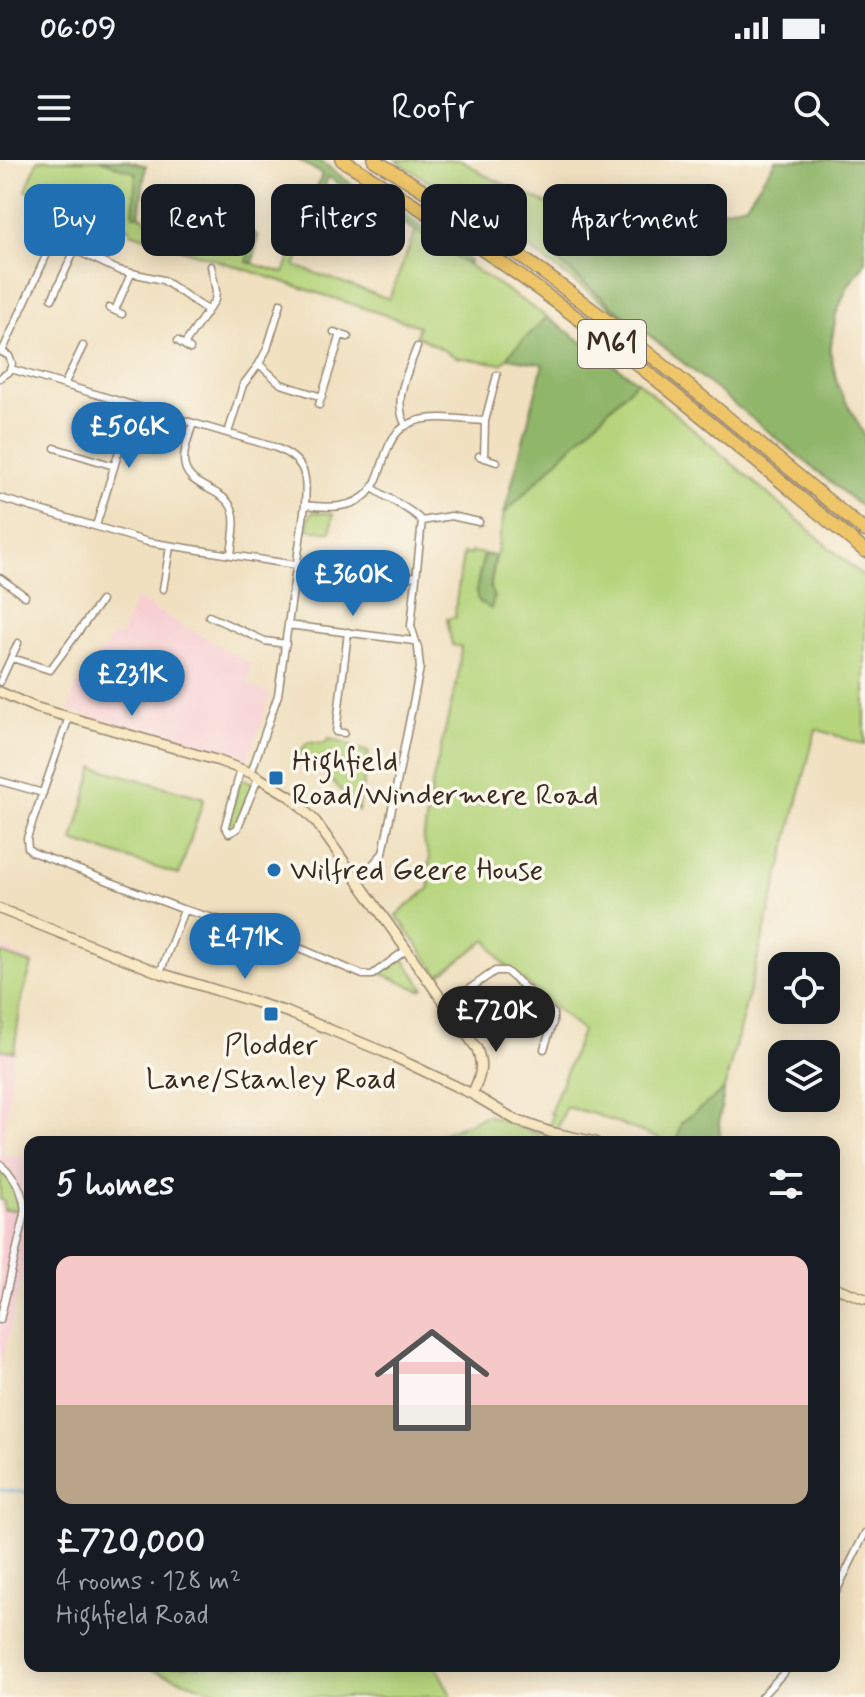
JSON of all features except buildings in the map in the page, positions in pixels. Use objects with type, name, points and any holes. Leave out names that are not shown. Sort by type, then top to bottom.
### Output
[{"type":"highway","name":"M61","points":[[342,160],[463,236],[565,308],[865,551]]},
{"type":"highway","name":"M61","points":[[374,160],[540,270],[637,344],[865,531]]},
{"type":"main road","points":[[0,692],[24,704],[241,769],[291,797],[309,814],[477,1049],[480,1075],[472,1094]]},
{"type":"main road","points":[[0,909],[160,973],[287,1012],[372,1047],[472,1094],[524,1123],[568,1136]]},
{"type":"main road","points":[[840,1289],[865,1299]]},
{"type":"street","points":[[11,369],[9,356],[1,352],[46,256]]},
{"type":"street","points":[[52,299],[62,270],[71,256]]},
{"type":"street","points":[[89,256],[131,274],[163,280],[207,310]]},
{"type":"street","points":[[184,345],[216,296],[211,266]]},
{"type":"street","points":[[122,314],[112,309],[131,274]]},
{"type":"street","points":[[228,433],[243,385],[259,364],[281,316],[281,303]]},
{"type":"street","points":[[259,364],[285,387],[320,401],[341,334]]},
{"type":"street","points":[[64,385],[83,346]]},
{"type":"street","points":[[406,426],[399,405],[414,351]]},
{"type":"street","points":[[11,369],[274,447],[297,460],[306,480],[305,505],[278,695],[237,829],[229,833],[225,826],[241,769]]},
{"type":"street","points":[[0,378],[11,369]]},
{"type":"street","points":[[497,375],[485,421],[481,457],[497,462]]},
{"type":"street","points":[[96,526],[133,405]]},
{"type":"street","points":[[305,505],[339,508],[373,488],[391,441],[416,421],[437,418],[485,421]]},
{"type":"street","points":[[193,423],[184,454],[185,468],[193,480],[230,505],[234,519],[231,555]]},
{"type":"street","points":[[55,448],[114,466]]},
{"type":"street","points":[[358,881],[379,861],[385,844],[420,668],[411,626],[422,521],[413,511],[397,505],[373,488]]},
{"type":"street","points":[[0,498],[170,547],[296,565]]},
{"type":"street","points":[[422,521],[444,516],[475,518]]},
{"type":"street","points":[[163,589],[170,547]]},
{"type":"street","points":[[356,576],[357,570],[416,577]]},
{"type":"street","points":[[0,578],[25,596]]},
{"type":"street","points":[[12,658],[50,670],[99,605],[89,603]]},
{"type":"street","points":[[209,616],[265,641],[286,644]]},
{"type":"street","points":[[288,625],[414,641]]},
{"type":"street","points":[[344,733],[336,732],[348,632]]},
{"type":"street","points":[[0,682],[18,643]]},
{"type":"street","points":[[69,717],[26,842],[32,852],[184,910],[264,933],[363,975],[372,975],[406,950]]},
{"type":"street","points":[[0,781],[43,793]]},
{"type":"street","points":[[160,973],[184,910]]},
{"type":"street","points":[[446,1005],[495,971],[506,971],[553,1013],[544,1049]]},
{"type":"street","points":[[0,1164],[22,1191],[24,1206]]},
{"type":"street","points":[[0,1320],[24,1218]]},
{"type":"street","points":[[840,1584],[865,1533]]},
{"type":"street","points":[[761,1697],[784,1672]]},
{"type":"shaded area","points":[[135,598],[252,665],[248,685],[270,694],[246,762],[68,710],[76,687],[114,635],[121,638]]},
{"type":"shaded area","points":[[0,947],[33,961],[21,1003],[1,1154],[24,1157],[24,1269],[0,1371]]},
{"type":"green space","points":[[38,160],[100,160],[134,170],[137,184],[133,215],[141,216],[141,236],[130,232],[130,228],[125,226],[125,184],[29,184]]},
{"type":"green space","points":[[100,160],[126,160],[146,166],[141,184],[139,215],[133,215],[136,173]]},
{"type":"green space","points":[[298,160],[319,160],[351,184],[340,184],[328,177],[326,184],[318,184],[322,174]]},
{"type":"green space","points":[[396,160],[462,160],[504,184],[432,184]]},
{"type":"green space","points":[[776,160],[865,160],[865,263],[848,286],[836,314],[830,351],[838,387],[865,436],[865,510],[551,256],[727,256],[727,209],[746,204]]},
{"type":"green space","points":[[527,195],[543,202],[543,256],[551,256],[644,334],[527,247]]},
{"type":"green space","points":[[405,215],[421,226],[421,234],[405,224]]},
{"type":"green space","points":[[416,230],[421,233],[421,256],[455,256],[547,317],[502,364],[456,357],[416,335],[419,326],[204,256],[248,256],[247,262],[284,273],[291,256],[299,256],[295,266],[389,299]]},
{"type":"green space","points":[[248,256],[254,256],[253,263],[247,262]]},
{"type":"green space","points":[[454,256],[463,256],[470,261],[468,265]]},
{"type":"green space","points":[[547,317],[637,381],[504,514],[543,364],[508,358]]},
{"type":"green space","points":[[637,381],[865,578],[865,745],[816,729],[724,1090],[681,1123],[678,1136],[652,1136],[566,1107],[558,1127],[549,1136],[438,1136],[487,1115],[538,1134],[550,1125],[553,1114],[550,1113],[582,1031],[503,963],[487,940],[439,975],[396,915],[430,888],[427,876],[430,858],[423,840],[432,785],[458,676],[461,647],[452,645],[447,619],[456,617],[463,554],[484,554],[478,579],[478,598],[481,604],[494,598],[490,589],[504,514]]},
{"type":"green space","points":[[313,512],[333,514],[331,532],[307,529]]},
{"type":"green space","points":[[484,554],[495,556],[490,588],[494,598],[491,609],[478,600],[476,591]]},
{"type":"green space","points":[[329,739],[369,752],[358,811],[331,780],[298,755],[308,742],[323,744]]},
{"type":"green space","points":[[94,767],[204,798],[179,875],[73,841]]},
{"type":"green space","points":[[241,778],[253,783],[235,827],[229,829],[228,825]]},
{"type":"green space","points":[[0,953],[32,964],[21,1002],[14,1052],[0,1049]]},
{"type":"green space","points":[[403,958],[424,988],[420,990],[380,973]]},
{"type":"green space","points":[[724,1090],[720,1136],[678,1136],[681,1123]]},
{"type":"green space","points":[[0,1170],[11,1183],[20,1208],[17,1210],[4,1210],[4,1201],[0,1200]]},
{"type":"green space","points":[[159,1672],[439,1672],[452,1697],[232,1697]]},
{"type":"waterway","points":[[0,1490],[24,1492]]},
{"type":"place","name":"Highfield Road/Windermere Road","points":[[276,778]]},
{"type":"place","name":"Wilfred Geere House","points":[[274,870]]},
{"type":"place","name":"Plodder Lane/Stanley Road","points":[[271,1014]]}]
